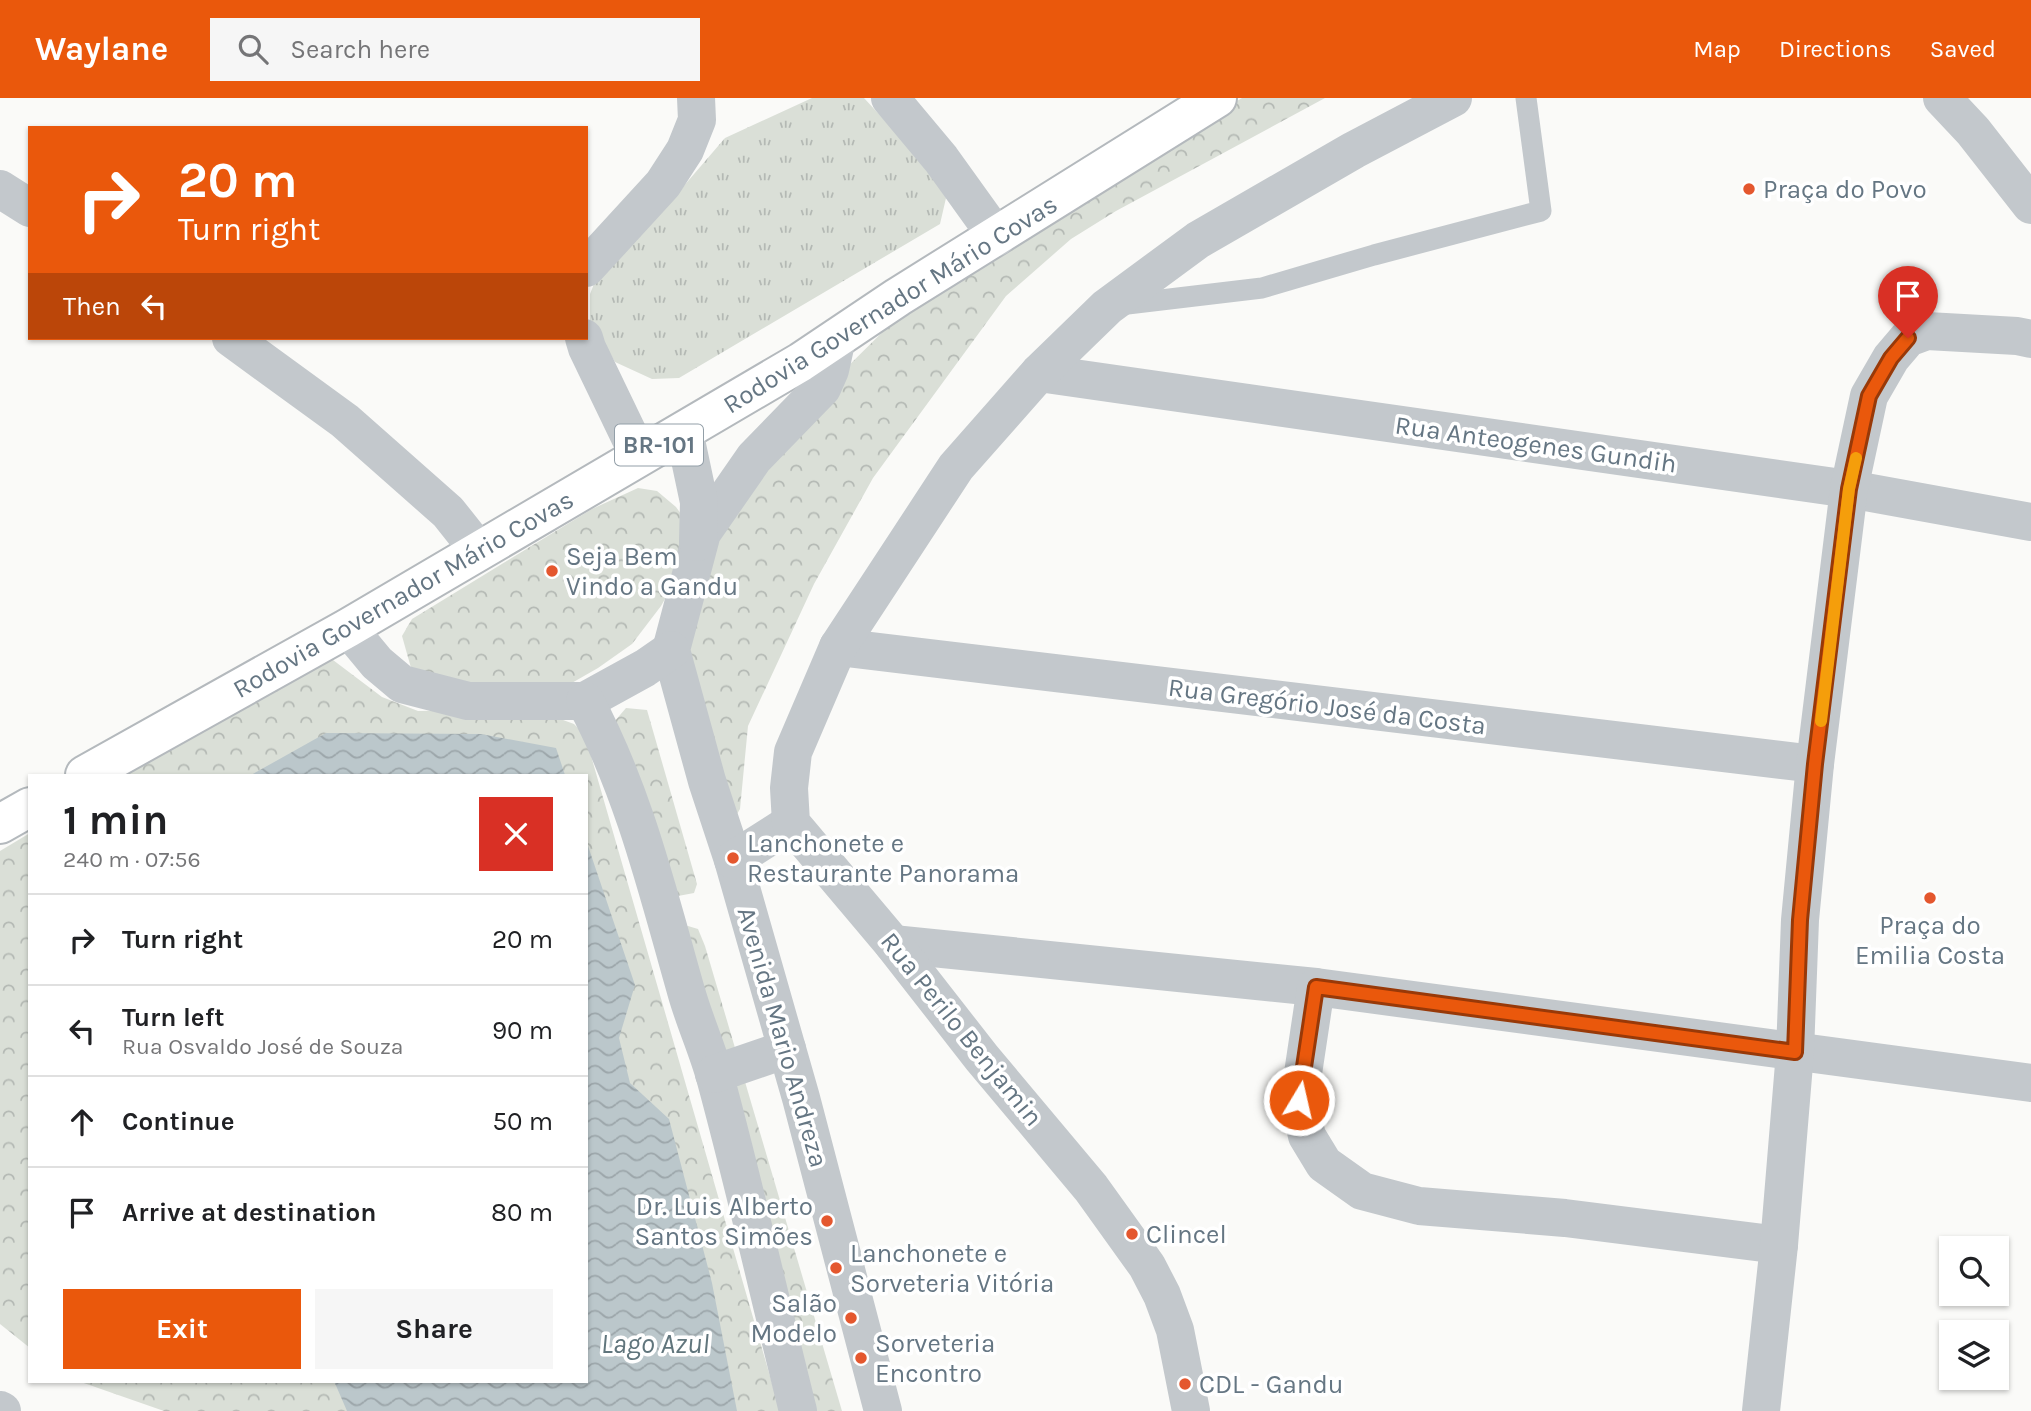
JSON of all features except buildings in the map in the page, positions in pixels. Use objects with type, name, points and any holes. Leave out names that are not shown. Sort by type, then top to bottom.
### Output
[{"type":"highway","name":"Rodovia Governador Mário Covas","points":[[87,774],[348,628],[801,362],[1217,98]]},
{"type":"highway","points":[[0,824],[28,808]]},
{"type":"street","points":[[588,266],[663,184],[685,150],[697,120],[696,98]]},
{"type":"street","points":[[890,98],[942,159],[997,237]]},
{"type":"street","points":[[733,860],[791,822],[789,788],[793,752],[838,647],[956,467],[1040,373],[1107,307],[1198,240],[1354,150],[1453,98]]},
{"type":"street","points":[[1942,98],[1973,131],[2031,205]]},
{"type":"street","points":[[0,189],[28,207]]},
{"type":"street","points":[[1761,1411],[1779,1245],[1795,1052],[1800,920],[1815,764],[1849,489],[1869,396],[1891,358],[1908,338],[1927,331],[2031,339]]},
{"type":"street","name":"Avenida Mario Andreza","points":[[837,338],[830,370],[822,388],[754,458],[702,533],[671,650],[787,1049],[883,1411]]},
{"type":"street","points":[[234,340],[345,421],[448,513],[479,551]]},
{"type":"street","points":[[585,340],[639,456]]},
{"type":"street","name":"Rua Anteogenes Gundih","points":[[1040,373],[1849,489],[2031,522]]},
{"type":"street","points":[[684,431],[699,502],[698,542]]},
{"type":"street","points":[[348,628],[377,663],[402,684],[468,701],[585,701],[645,668],[671,650]]},
{"type":"street","name":"Rua Gregório José da Costa","points":[[838,647],[1815,764]]},
{"type":"street","points":[[585,701],[599,726],[628,796],[687,995],[714,1074],[798,1411]]},
{"type":"street","name":"Rua Perilo Benjamin","points":[[791,822],[1091,1188],[1147,1266],[1162,1295],[1175,1330],[1191,1411]]},
{"type":"street","points":[[893,944],[1316,987],[2031,1083]]},
{"type":"street","points":[[1316,987],[1299,1100],[1307,1136],[1324,1164],[1362,1192],[1419,1206],[1566,1218],[1779,1245]]},
{"type":"street","points":[[714,1074],[787,1049]]},
{"type":"lane","points":[[1107,307],[1262,288],[1541,211],[1526,98]]},
{"type":"green space","points":[[812,98],[864,98],[924,163],[946,198],[940,224],[679,378],[652,379],[615,362],[590,321],[590,294],[604,259],[676,195],[725,138]]},
{"type":"green space","points":[[1242,98],[1325,98],[1116,211],[1071,239],[1006,296],[873,478],[814,584],[748,726],[740,809],[734,819],[686,643],[692,567],[828,386],[933,282]]},
{"type":"green space","points":[[638,488],[657,491],[676,507],[686,521],[682,569],[661,606],[632,644],[598,668],[556,692],[415,682],[402,636],[412,619],[592,509]]},
{"type":"green space","points":[[333,660],[382,697],[418,711],[533,709],[574,724],[585,735],[780,1411],[164,1411],[84,1383],[588,1383],[588,774],[127,774],[310,663]]},
{"type":"green space","points":[[626,708],[647,710],[697,884],[694,893],[678,896],[614,722]]},
{"type":"green space","points":[[28,834],[28,1346],[0,1324],[0,851]]},
{"type":"green space","points":[[688,926],[698,929],[705,946],[842,1411],[806,1411],[680,928]]},
{"type":"water","points":[[326,733],[481,734],[556,748],[565,774],[253,774]]},
{"type":"water","name":"Lago Azul","points":[[588,846],[635,985],[619,1038],[630,1083],[669,1119],[712,1283],[737,1411],[347,1411],[335,1383],[588,1383]]},
{"type":"slow traffic","points":[[1821,721],[1849,489],[1856,458]]},
{"type":"place","name":"Praça do Povo","points":[[1749,189]]},
{"type":"place","name":"Seja Bem Vindo a Gandu","points":[[552,571]]},
{"type":"place","name":"Lanchonete e Restaurante Panorama","points":[[733,858]]},
{"type":"place","name":"Praça do Emilia Costa","points":[[1930,898]]},
{"type":"place","name":"Dr. Luis Alberto Santos Simões","points":[[827,1221]]},
{"type":"place","name":"Clincel","points":[[1132,1234]]},
{"type":"place","name":"Lanchonete e Sorveteria Vitória","points":[[836,1268]]},
{"type":"place","name":"Salão Modelo","points":[[851,1318]]},
{"type":"place","name":"Sorveteria Encontro","points":[[861,1358]]},
{"type":"place","name":"CDL - Gandu","points":[[1185,1384]]},
{"type":"route","points":[[1299,1100],[1316,987],[1795,1052],[1800,920],[1815,764],[1849,489],[1869,396],[1891,358],[1908,338]]}]
